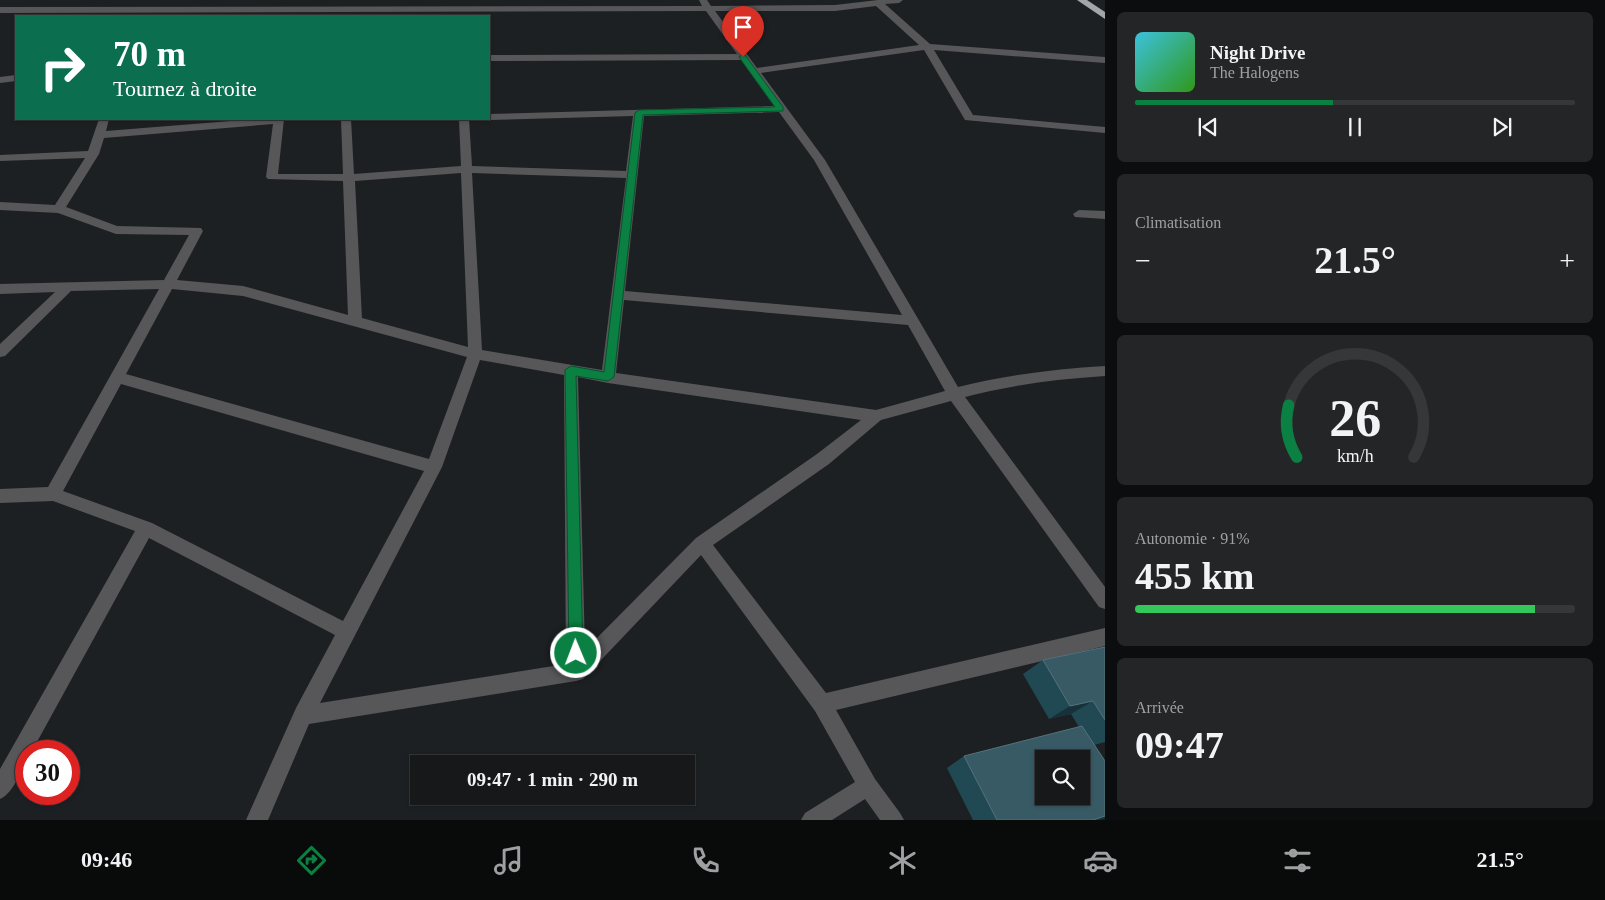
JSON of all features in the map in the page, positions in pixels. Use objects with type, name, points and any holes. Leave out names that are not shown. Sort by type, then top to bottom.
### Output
[{"type":"highway","points":[[1081,0],[1105,16]]},
{"type":"street","points":[[57,10],[60,0]]},
{"type":"street","points":[[145,13],[161,0]]},
{"type":"street","points":[[319,9],[326,0]]},
{"type":"street","points":[[0,10],[145,13],[293,13],[319,9],[459,12],[492,4],[704,4],[835,8],[899,0]]},
{"type":"street","points":[[878,2],[927,47],[969,118],[1105,130]]},
{"type":"street","points":[[704,4],[819,160],[955,395],[1105,601]]},
{"type":"street","points":[[753,71],[927,47],[1105,60]]},
{"type":"street","points":[[490,58],[743,57]]},
{"type":"street","points":[[0,80],[15,78]]},
{"type":"street","points":[[490,117],[780,109]]},
{"type":"street","points":[[608,377],[639,113]]},
{"type":"street","points":[[59,209],[93,154],[104,120]]},
{"type":"street","points":[[99,135],[279,120],[272,177],[349,178],[466,170],[632,175]]},
{"type":"street","points":[[346,120],[355,321]]},
{"type":"street","points":[[257,820],[303,715],[434,467],[475,354],[464,120]]},
{"type":"street","points":[[0,158],[93,154]]},
{"type":"street","points":[[0,206],[59,209],[116,230],[197,231],[53,494]]},
{"type":"street","points":[[1079,214],[1105,214]]},
{"type":"street","points":[[0,289],[168,284],[242,291],[475,354],[608,377],[876,416]]},
{"type":"street","points":[[0,352],[69,286]]},
{"type":"street","points":[[618,295],[913,322]]},
{"type":"street","points":[[571,370],[576,672]]},
{"type":"street","points":[[303,715],[576,672],[702,543],[823,459],[876,416],[916,404],[1010,381],[1056,374],[1105,371]]},
{"type":"street","points":[[117,377],[434,467]]},
{"type":"street","points":[[2,500],[53,494],[146,528],[347,632]]},
{"type":"street","points":[[0,789],[146,528]]},
{"type":"street","points":[[702,543],[822,704],[868,786],[893,820]]},
{"type":"street","points":[[822,704],[1105,637]]},
{"type":"street","points":[[812,820],[868,786]]},
{"type":"building","points":[[1105,647],[1105,720],[1093,701],[1070,706],[1043,660]]},
{"type":"building","points":[[1082,726],[1105,761],[1105,816],[1093,820],[997,820],[964,756]]},
{"type":"route","points":[[576,653],[571,370],[608,377],[639,113],[780,109],[743,57]]}]
